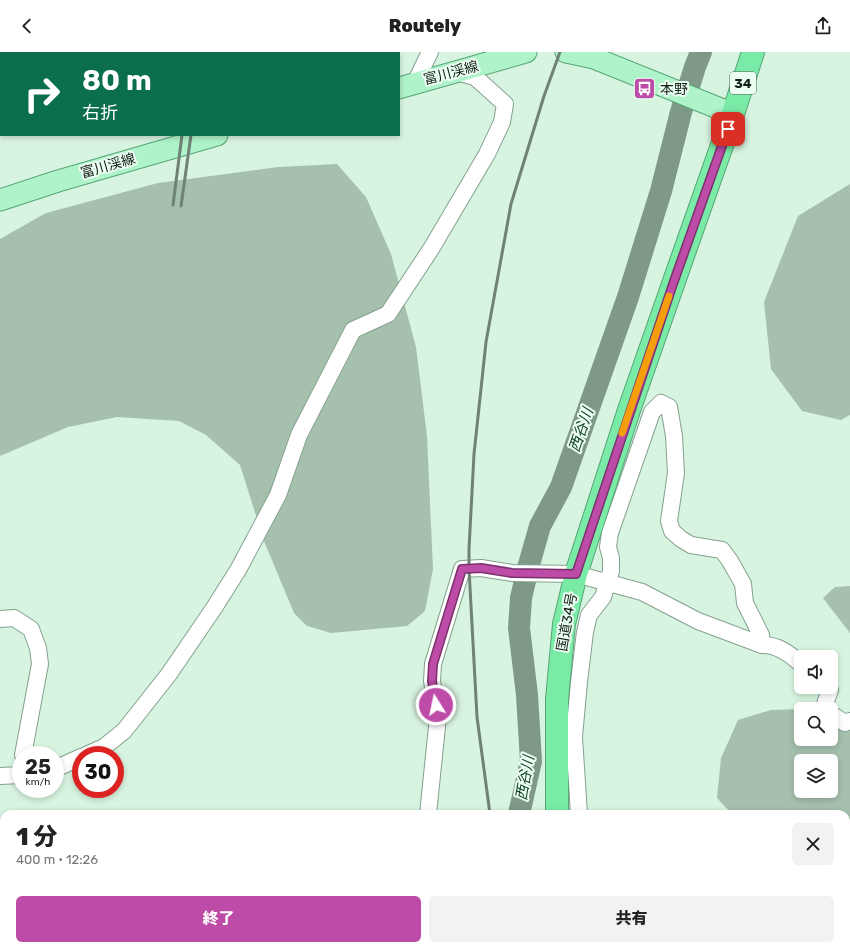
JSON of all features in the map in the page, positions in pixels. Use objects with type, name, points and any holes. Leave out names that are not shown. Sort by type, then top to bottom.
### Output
[{"type":"highway","name":"国道34号","points":[[557,810],[557,699],[564,624],[576,574],[675,277],[734,114],[753,52]]},
{"type":"main road","name":"富川渓線","points":[[407,85],[526,52]]},
{"type":"main road","points":[[566,52],[594,58],[672,91],[734,114]]},
{"type":"main road","name":"富川渓線","points":[[0,200],[58,181],[214,136]]},
{"type":"street","points":[[407,85],[430,52]]},
{"type":"street","points":[[105,746],[124,731],[169,674],[238,570],[278,495],[299,435],[353,330],[388,314],[430,249],[487,154],[502,122],[505,104],[475,77],[456,72]]},
{"type":"street","points":[[579,810],[574,737],[584,632],[589,615],[603,597],[611,571],[611,558],[608,547],[610,533],[652,412],[661,403],[669,407],[674,436],[676,473],[670,521],[672,531],[691,545],[722,550],[743,584],[745,603],[761,635],[762,645]]},
{"type":"street","points":[[428,810],[438,717],[432,681],[433,664],[462,569],[486,568],[512,573],[576,574],[608,582],[642,592],[698,621],[762,645],[780,648],[794,659]]},
{"type":"street","points":[[0,619],[14,618],[31,629],[38,648],[40,664],[25,746]]},
{"type":"street","points":[[838,718],[845,723],[850,721]]},
{"type":"street","points":[[0,776],[12,774]]},
{"type":"green space","points":[[337,164],[366,197],[391,254],[416,347],[427,436],[433,569],[425,611],[407,626],[331,633],[307,626],[294,613],[264,541],[240,465],[206,435],[179,421],[117,417],[68,427],[0,456],[0,239],[46,213],[158,183],[278,167]]},
{"type":"green space","points":[[850,184],[850,415],[841,420],[802,411],[771,369],[764,302],[798,216]]},
{"type":"green space","points":[[850,586],[850,633],[823,598],[835,587]]},
{"type":"green space","points":[[794,709],[794,746],[838,746],[838,720],[850,728],[850,810],[728,810],[717,798],[721,758],[738,720],[771,710]]},
{"type":"waterway","name":"西谷川","points":[[520,810],[531,761],[527,695],[519,628],[521,598],[528,568],[540,526],[561,487],[628,297],[661,191],[681,112],[701,52]]},
{"type":"railway","points":[[489,810],[477,717],[469,569],[474,454],[486,342],[511,204],[544,96],[560,52]]},
{"type":"railway","points":[[173,205],[182,136]]},
{"type":"railway","points":[[181,206],[191,136]]},
{"type":"slow traffic","points":[[622,433],[669,296]]},
{"type":"place","name":"本野","points":[[645,89]]},
{"type":"route","points":[[436,705],[432,681],[433,664],[462,569],[481,568],[512,573],[576,574],[629,410],[728,129]]}]
